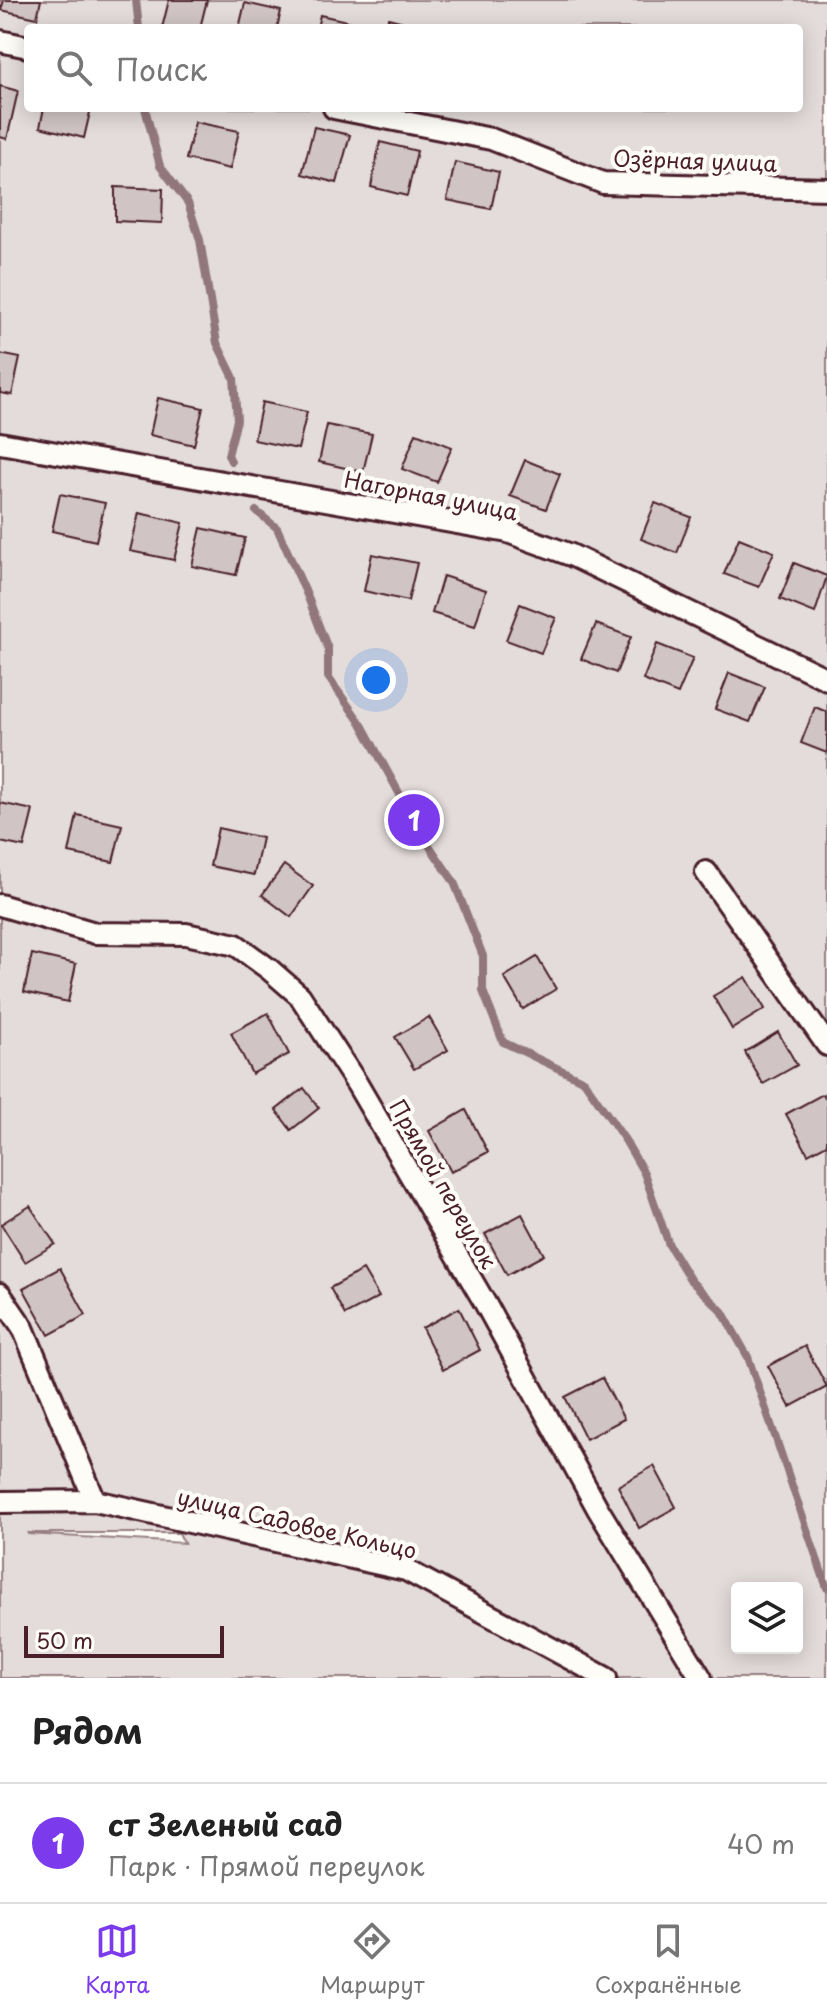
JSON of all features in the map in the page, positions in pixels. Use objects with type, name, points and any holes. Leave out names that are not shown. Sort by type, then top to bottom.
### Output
[{"type":"street","points":[[0,41],[24,46]]},
{"type":"street","name":"Озёрная улица","points":[[354,112],[491,139],[603,183],[827,189]]},
{"type":"street","name":"Нагорная улица","points":[[0,443],[508,532],[571,555],[827,679]]},
{"type":"street","points":[[706,872],[827,1045]]},
{"type":"street","name":"Прямой переулок","points":[[0,905],[95,933],[186,934],[236,945],[300,996],[357,1084],[485,1303],[598,1509],[701,1678]]},
{"type":"street","points":[[0,1294],[23,1328],[95,1501]]},
{"type":"street","name":"улица Садовое Кольцо","points":[[0,1502],[95,1501],[406,1570],[606,1678]]},
{"type":"shaded area","points":[[0,0],[827,0],[827,1678],[0,1678]],"holes":[[[28,1533],[179,1533],[184,1543],[28,1534]]]},
{"type":"building","points":[[4,0],[41,0],[37,18],[1,10]]},
{"type":"building","points":[[169,0],[207,0],[201,24],[163,24]]},
{"type":"building","points":[[245,3],[281,11],[278,24],[240,24]]},
{"type":"building","points":[[320,15],[356,23],[356,24],[318,24]]},
{"type":"building","points":[[388,18],[412,24],[386,24]]},
{"type":"building","points":[[0,86],[18,91],[7,139],[0,137]]},
{"type":"building","points":[[43,112],[90,112],[84,138],[40,127]]},
{"type":"building","points":[[195,122],[239,131],[230,169],[186,159]]},
{"type":"building","points":[[314,127],[350,135],[337,183],[302,174]]},
{"type":"building","points":[[380,142],[417,151],[407,196],[371,187]]},
{"type":"building","points":[[455,162],[499,172],[491,209],[447,200]]},
{"type":"building","points":[[115,187],[163,189],[162,223],[115,221]]},
{"type":"building","points":[[0,354],[20,358],[12,395],[0,393]]},
{"type":"building","points":[[158,398],[203,408],[194,445],[150,435]]},
{"type":"building","points":[[262,402],[307,412],[298,449],[254,440]]},
{"type":"building","points":[[327,425],[372,434],[363,472],[319,462]]},
{"type":"building","points":[[416,433],[452,447],[437,482],[402,469]]},
{"type":"building","points":[[525,460],[560,474],[546,509],[510,496]]},
{"type":"building","points":[[60,494],[105,503],[96,541],[52,531]]},
{"type":"building","points":[[655,503],[691,517],[677,553],[641,539]]},
{"type":"building","points":[[139,513],[183,523],[174,560],[130,551]]},
{"type":"building","points":[[201,528],[245,538],[236,575],[192,566]]},
{"type":"building","points":[[739,538],[774,552],[759,587],[724,574]]},
{"type":"building","points":[[372,554],[417,563],[408,601],[364,591]]},
{"type":"building","points":[[794,563],[827,576],[815,613],[780,599]]},
{"type":"building","points":[[443,576],[486,590],[475,626],[432,613]]},
{"type":"building","points":[[520,604],[556,618],[541,653],[506,640]]},
{"type":"building","points":[[596,624],[631,637],[616,673],[581,659]]},
{"type":"building","points":[[657,644],[693,658],[678,694],[643,680]]},
{"type":"building","points":[[729,673],[765,687],[750,722],[715,709]]},
{"type":"building","points":[[815,707],[827,712],[827,753],[801,743]]},
{"type":"building","points":[[0,803],[33,810],[24,847],[0,842]]},
{"type":"building","points":[[77,815],[122,825],[113,862],[69,853]]},
{"type":"building","points":[[218,828],[262,838],[254,875],[210,866]]},
{"type":"building","points":[[284,865],[313,886],[291,917],[262,895]]},
{"type":"building","points":[[32,954],[76,964],[68,1002],[24,992]]},
{"type":"building","points":[[537,957],[556,989],[523,1009],[504,977]]},
{"type":"building","points":[[746,977],[765,1009],[732,1029],[713,996]]},
{"type":"building","points":[[268,1013],[289,1054],[252,1074],[231,1033]]},
{"type":"building","points":[[429,1017],[448,1050],[414,1069],[395,1037]]},
{"type":"building","points":[[778,1032],[797,1065],[763,1084],[745,1052]]},
{"type":"building","points":[[304,1088],[319,1108],[291,1130],[276,1110]]},
{"type":"building","points":[[823,1094],[827,1101],[827,1144],[808,1154],[786,1114]]},
{"type":"building","points":[[466,1110],[488,1152],[451,1172],[429,1131]]},
{"type":"building","points":[[30,1206],[55,1244],[25,1262],[1,1224]]},
{"type":"building","points":[[522,1214],[544,1255],[507,1275],[485,1234]]},
{"type":"building","points":[[60,1268],[86,1315],[49,1335],[23,1288]]},
{"type":"building","points":[[363,1270],[379,1297],[345,1315],[330,1288]]},
{"type":"building","points":[[459,1308],[480,1350],[443,1370],[422,1328]]},
{"type":"building","points":[[805,1346],[827,1387],[790,1407],[768,1366]]},
{"type":"building","points":[[602,1378],[624,1419],[586,1439],[565,1397]]},
{"type":"building","points":[[654,1466],[676,1507],[639,1528],[618,1486]]},
{"type":"waterway","points":[[136,0],[139,24]]},
{"type":"waterway","points":[[146,112],[160,166],[188,203],[200,240],[217,343],[234,378],[237,420],[228,455],[231,461]]},
{"type":"waterway","points":[[256,511],[277,528],[307,595],[328,649],[328,677],[362,725],[422,835],[454,882],[483,956],[483,991],[503,1042],[584,1081],[644,1173],[669,1245],[691,1281],[722,1311],[748,1357],[827,1588]]},
{"type":"place","name":"ст Зеленый сад","points":[[414,820]]}]
